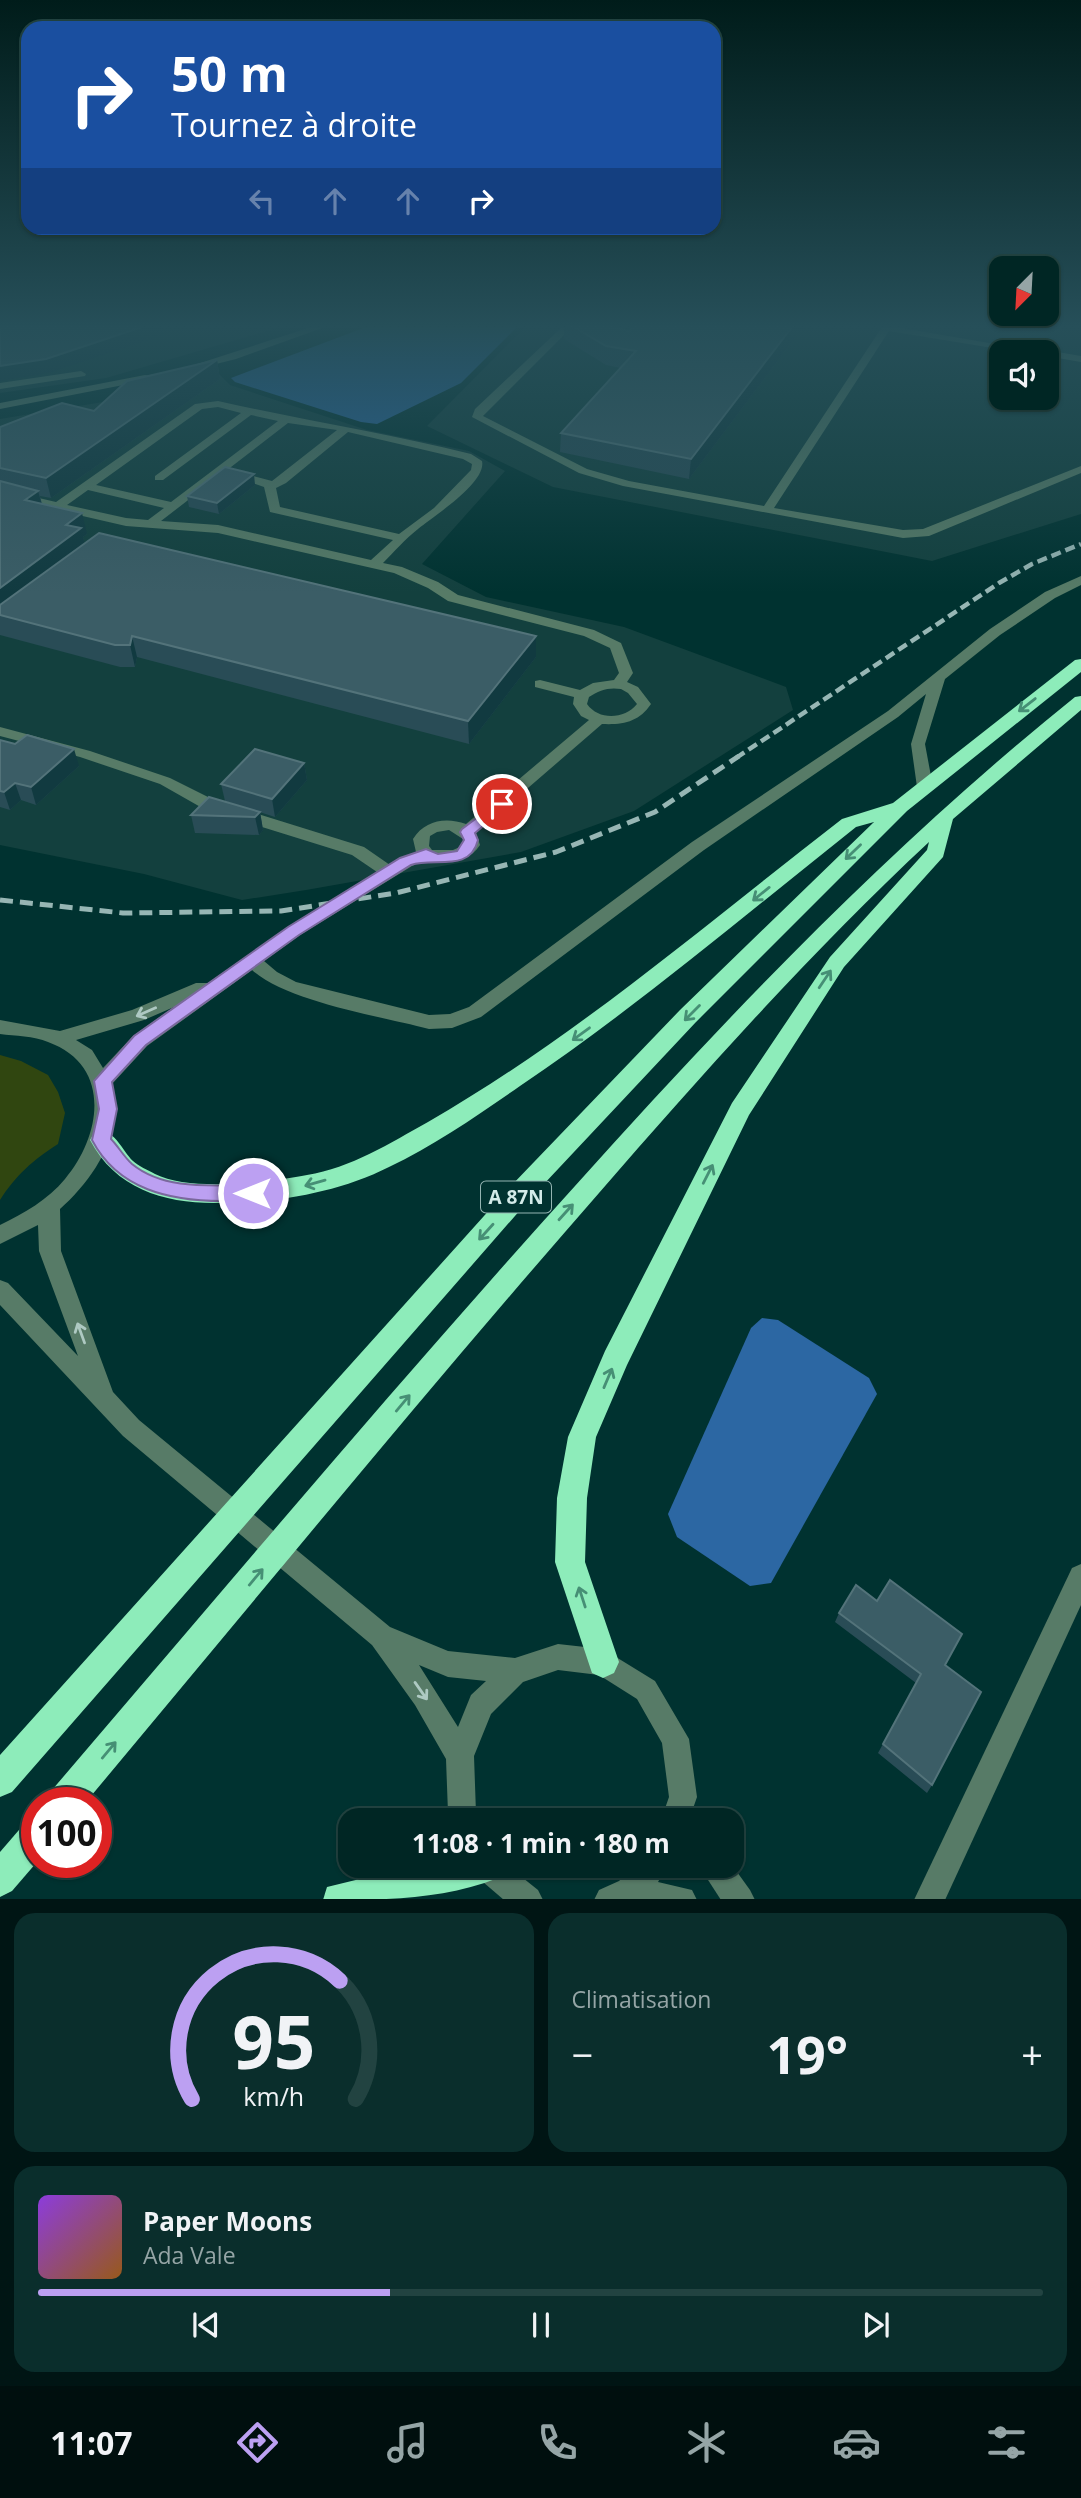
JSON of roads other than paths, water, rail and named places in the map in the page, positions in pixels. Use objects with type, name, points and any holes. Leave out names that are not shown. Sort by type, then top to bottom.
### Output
[{"type":"highway","name":"A 87N","points":[[0,1780],[519,1194],[688,1016],[900,807],[1081,664]]},
{"type":"highway","name":"A 87N","points":[[77,1787],[551,1229],[723,1037],[852,905],[944,816],[1081,701]]},
{"type":"highway","points":[[102,1140],[125,1169],[153,1185],[188,1193],[253,1193],[312,1185],[380,1161],[466,1111],[576,1037],[849,823],[900,807]]},
{"type":"highway","points":[[603,1662],[570,1562],[572,1498],[582,1437],[615,1360],[740,1110],[837,962],[936,852],[944,816]]},
{"type":"highway","points":[[0,1878],[21,1854]]},
{"type":"highway","points":[[340,1899],[433,1878]]},
{"type":"street","points":[[58,506],[185,416]]},
{"type":"street","points":[[159,478],[244,416]]},
{"type":"street","points":[[268,416],[324,423],[467,456],[478,463],[476,471],[438,511],[402,538],[373,565]]},
{"type":"street","points":[[477,416],[583,471],[627,484],[903,534],[926,533],[1081,469]]},
{"type":"street","points":[[768,508],[828,416]]},
{"type":"street","points":[[149,524],[286,420]]},
{"type":"street","points":[[271,486],[282,481],[345,429]]},
{"type":"street","points":[[220,470],[268,482],[275,491],[274,509],[402,538]]},
{"type":"street","points":[[86,486],[172,506]]},
{"type":"street","points":[[0,493],[126,522],[218,529],[398,570],[433,585],[453,598],[589,633],[616,646],[626,673],[618,684]]},
{"type":"street","points":[[115,536],[126,522]]},
{"type":"street","points":[[253,961],[271,977],[291,987],[429,1022],[464,1017],[475,1012],[698,846],[893,714],[995,632],[1050,595],[1081,580]]},
{"type":"street","points":[[925,787],[918,744],[938,680]]},
{"type":"street","points":[[540,684],[582,695]]},
{"type":"street","points":[[603,684],[618,684],[631,688],[640,695],[643,704],[639,712],[629,718],[614,721],[599,719],[586,713],[580,704],[582,695],[590,688],[603,684]]},
{"type":"street","points":[[467,832],[599,719]]},
{"type":"street","points":[[0,731],[85,754],[165,781],[210,805],[358,851],[389,872]]},
{"type":"street","points":[[446,825],[467,832],[471,840],[469,848],[461,855],[437,859],[426,854],[419,848],[419,839],[424,832],[446,825]]},
{"type":"street","points":[[103,1081],[140,1041],[294,931],[406,862],[426,854]]},
{"type":"street","points":[[60,1038],[138,1015],[231,976]]},
{"type":"street","points":[[0,1027],[33,1030],[60,1038],[78,1049],[93,1063],[103,1081],[108,1109],[102,1140],[82,1175],[50,1207],[0,1235]]},
{"type":"street","points":[[50,1207],[50,1251],[104,1397]]},
{"type":"street","points":[[0,1290],[131,1428],[381,1636],[425,1695],[460,1756]]},
{"type":"street","points":[[929,1899],[1081,1577]]},
{"type":"street","points":[[381,1636],[448,1664],[515,1671],[558,1657],[603,1662],[646,1690],[675,1739],[683,1808]]},
{"type":"street","points":[[462,1808],[460,1756],[481,1705],[515,1671]]},
{"type":"street","points":[[501,1878],[528,1899]]},
{"type":"street","points":[[619,1896],[639,1878]]},
{"type":"street","points":[[723,1878],[740,1899]]},
{"type":"street","points":[[619,1896],[682,1899]]},
{"type":"water","points":[[341,416],[394,416],[377,424]]},
{"type":"water","points":[[762,1318],[778,1320],[869,1378],[877,1394],[771,1583],[750,1586],[677,1537],[668,1514],[751,1328]]},
{"type":"railway","points":[[736,758],[999,583],[1032,564],[1081,544]]},
{"type":"railway","points":[[0,900],[123,913],[281,911],[396,893],[556,852],[655,812],[736,758]]}]
